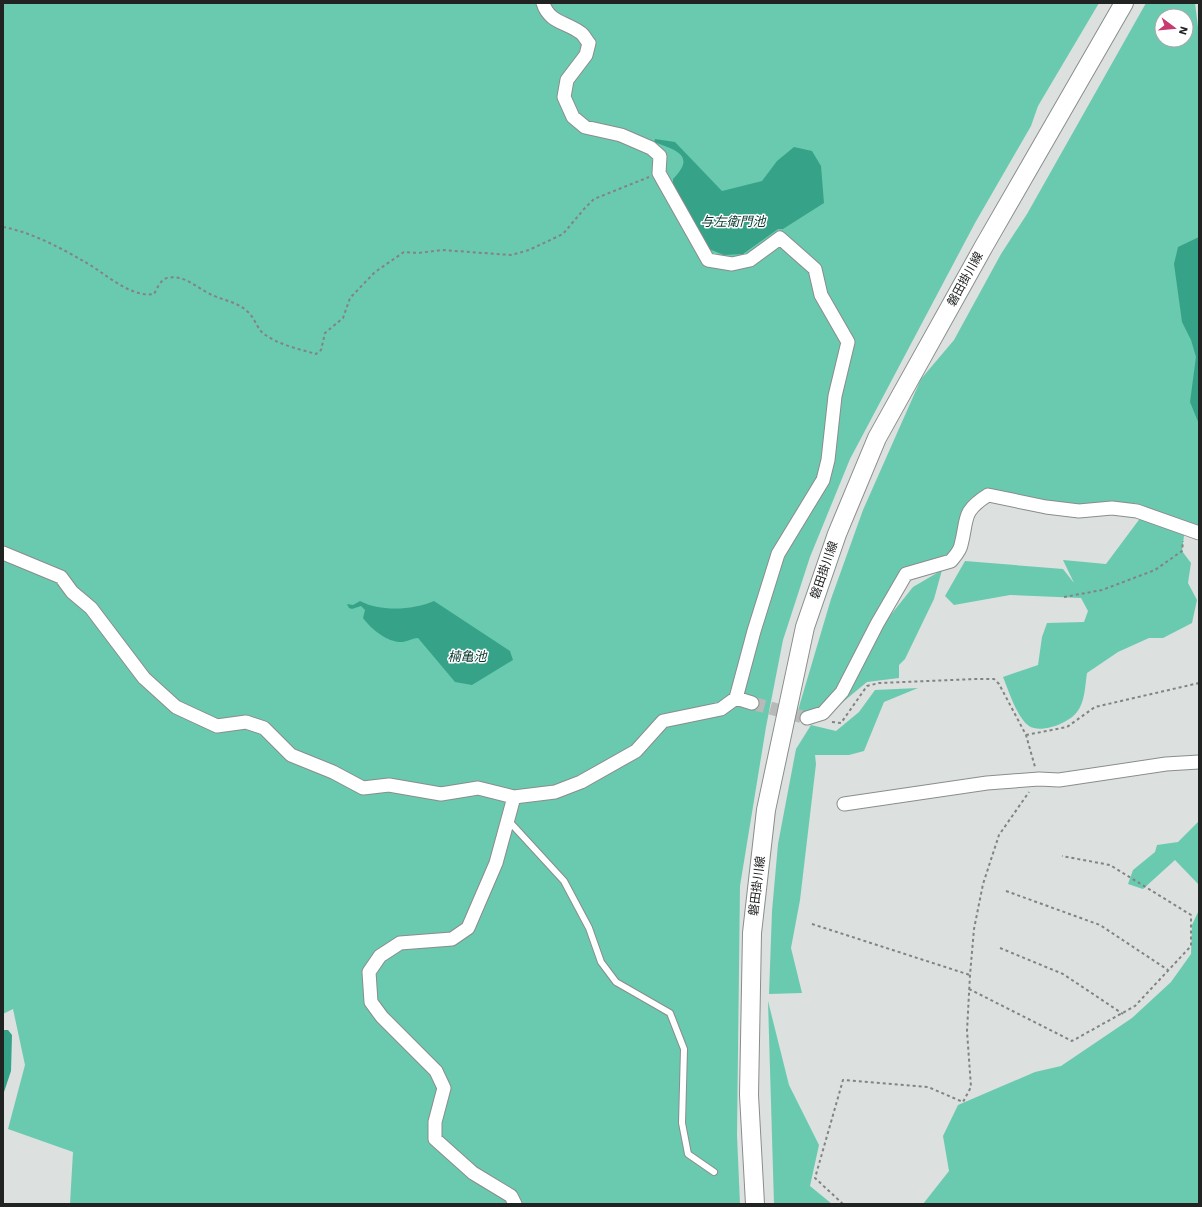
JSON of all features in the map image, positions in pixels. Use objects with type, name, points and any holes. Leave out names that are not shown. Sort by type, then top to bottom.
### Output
[{"type":"main road","name":"磐田掛川線","points":[[756,1204],[748,1095],[752,933],[766,810],[805,627],[837,534],[877,438],[984,246],[1124,3]]},
{"type":"street","points":[[3,553],[61,577],[72,592],[91,608],[144,678],[176,707],[217,726],[246,722],[264,728],[291,755],[333,772],[363,788],[389,785],[441,794],[478,788],[514,798],[556,792],[581,782],[636,751],[663,721],[721,709],[736,698],[754,631],[778,554],[823,480],[828,460],[835,396],[848,342],[822,295],[815,269],[780,238],[750,260],[732,264],[708,260],[659,173],[660,156],[652,148],[621,135],[586,127],[573,117],[564,97],[568,80],[586,55],[589,43],[582,33],[553,19],[543,3]]},
{"type":"street","points":[[808,718],[823,713],[842,692],[876,624],[906,574],[952,561],[961,547],[965,520],[974,504],[988,495],[1046,508],[1073,511],[1112,508],[1137,511],[1199,533]]},
{"type":"street","points":[[736,698],[752,703]]},
{"type":"street","points":[[844,804],[987,783],[1039,779],[1059,780],[1166,764],[1199,762]]},
{"type":"street","points":[[514,798],[496,863],[468,928],[452,939],[400,943],[380,956],[369,972],[370,1002],[382,1017],[436,1071],[444,1088],[435,1122],[435,1139],[473,1173],[511,1196],[514,1204]]},
{"type":"lane","points":[[507,819],[564,881],[589,928],[601,962],[616,982],[670,1013],[684,1049],[682,1123],[688,1154],[714,1172]]},
{"type":"path","points":[[3,227],[43,241],[86,262],[123,287],[143,293],[154,294],[161,282],[166,278],[187,280],[212,295],[238,304],[250,313],[263,334],[276,341],[316,354],[321,350],[325,333],[343,318],[350,298],[375,272],[404,252],[418,253],[442,250],[511,255],[529,250],[563,234],[594,199],[659,173]]},
{"type":"path","points":[[1064,597],[1102,590],[1156,570],[1182,551],[1185,528]]},
{"type":"path","points":[[808,718],[840,724],[867,686],[879,683],[976,678],[994,679],[999,684],[1026,735],[1039,779],[999,835],[983,884],[974,929],[969,989],[967,1031],[971,1087],[963,1102],[928,1087],[844,1080],[815,1178],[843,1204]]},
{"type":"path","points":[[1026,735],[1067,727],[1094,707],[1199,682]]},
{"type":"path","points":[[969,989],[1072,1041],[1135,1006],[1191,946],[1191,915],[1110,865],[1062,856]]},
{"type":"path","points":[[1006,890],[1100,925],[1168,970]]},
{"type":"path","points":[[812,924],[970,975]]},
{"type":"path","points":[[1000,948],[1063,974],[1123,1014]]},
{"type":"shaded area","points":[[3,3],[1099,3],[1038,106],[1031,126],[975,223],[850,459],[810,557],[783,640],[766,727],[740,886],[737,1135],[740,1204],[70,1204],[73,1152],[8,1129],[25,1065],[13,1009],[3,1014]]},
{"type":"shaded area","points":[[1146,3],[1195,3],[1199,35],[1199,533],[1185,528],[1182,551],[1191,563],[1188,583],[1197,600],[1192,623],[1163,638],[1149,638],[1118,652],[1087,673],[1082,704],[1077,712],[1068,720],[1047,728],[1040,729],[1029,726],[1017,710],[1003,677],[1038,665],[1042,637],[1047,623],[1084,622],[1088,611],[1081,598],[1010,595],[954,605],[945,596],[965,561],[1063,569],[1074,583],[1063,560],[1106,564],[1144,513],[1181,526],[1136,503],[1079,511],[988,495],[969,513],[951,561],[906,574],[823,713],[796,717],[831,599],[863,510],[921,379],[954,340],[1001,254],[1027,214]]},
{"type":"shaded area","points":[[942,570],[934,599],[905,659],[899,665],[899,678],[867,682],[838,706],[877,632],[913,587]]},
{"type":"shaded area","points":[[918,688],[884,702],[864,751],[849,755],[815,755],[816,764],[800,900],[791,948],[802,993],[769,994],[772,911],[778,844],[796,749],[811,725],[836,731],[859,712],[875,690]]},
{"type":"shaded area","points":[[1199,821],[1199,885],[1175,860],[1143,889],[1128,884],[1133,870],[1155,852],[1157,845],[1178,842]]},
{"type":"shaded area","points":[[1199,910],[1199,1204],[923,1204],[949,1171],[943,1136],[958,1105],[1035,1072],[1061,1066],[1132,1018],[1171,982],[1191,954],[1192,925]]},
{"type":"shaded area","points":[[768,1001],[789,1085],[819,1145],[810,1186],[832,1204],[774,1204]]},
{"type":"water","name":"与左衛門池","points":[[655,139],[675,142],[722,191],[762,181],[777,161],[794,147],[812,151],[821,166],[824,203],[783,229],[778,229],[743,254],[724,255],[709,249],[673,195],[673,179],[680,171],[683,164],[683,159],[676,151],[654,142]]},
{"type":"water","points":[[1199,237],[1199,424],[1190,402],[1196,357],[1191,340],[1182,322],[1174,264],[1178,247]]},
{"type":"water","name":"楠亀池","points":[[360,601],[377,607],[407,608],[434,601],[510,651],[513,660],[472,685],[455,682],[418,638],[397,642],[386,638],[371,627],[363,618],[365,610],[361,606],[352,609],[349,608],[347,604],[353,605]]},
{"type":"water","points":[[4,1030],[8,1030],[12,1035],[11,1071],[3,1095]]},
{"type":"tunnel","points":[[752,703],[807,718]]}]
